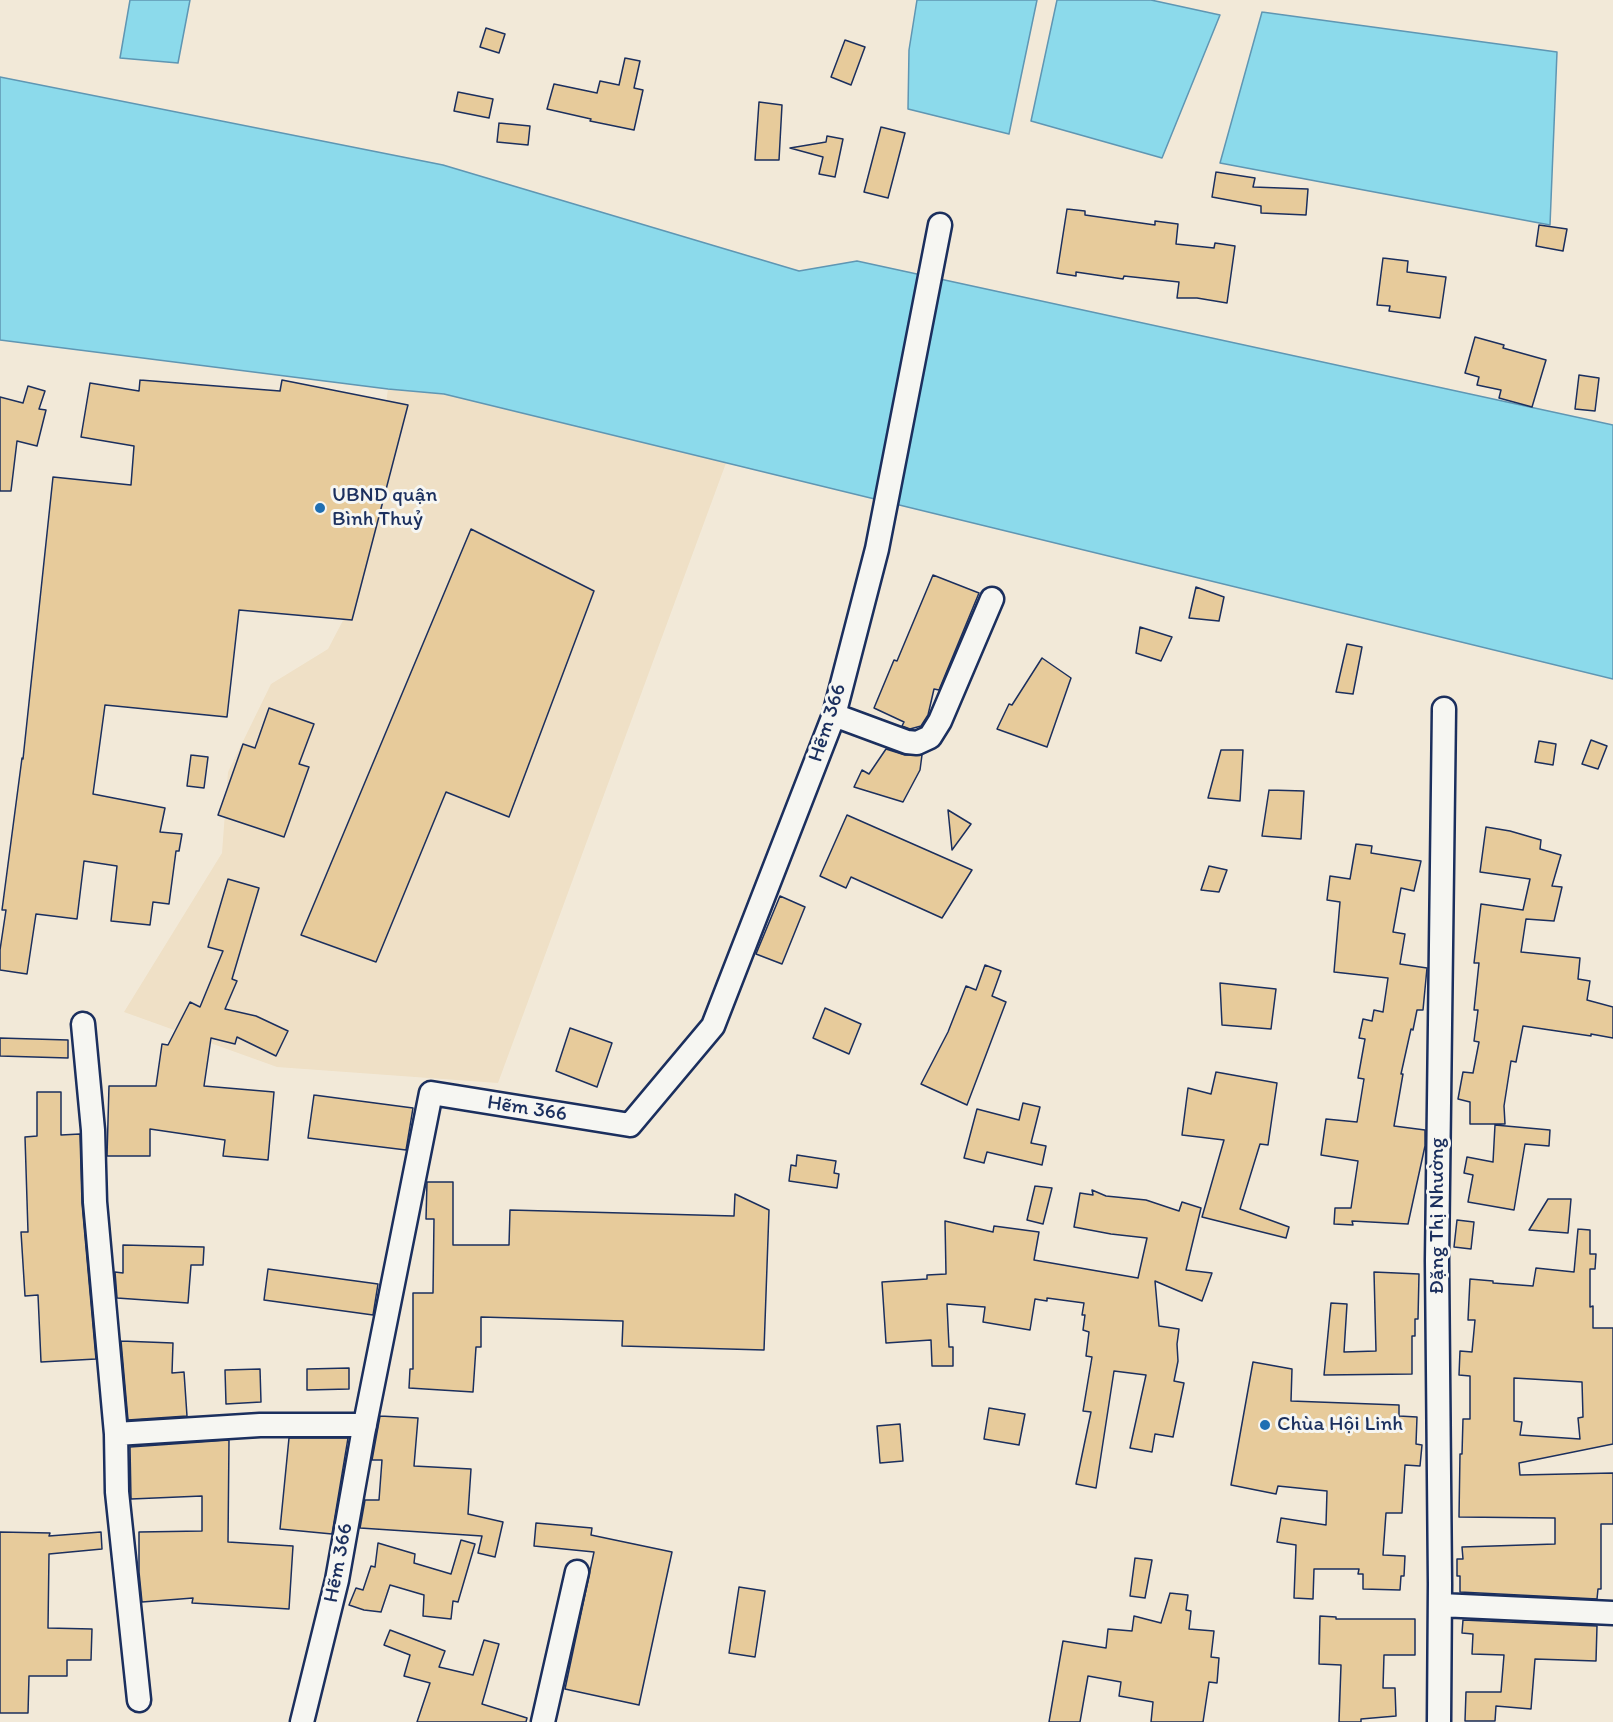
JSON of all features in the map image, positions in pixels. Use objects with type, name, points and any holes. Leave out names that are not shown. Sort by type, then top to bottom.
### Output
[{"type":"street","name":"Hẽm 366","points":[[302,1722],[337,1580],[365,1425],[431,1093],[630,1125],[713,1026],[834,715],[877,549],[940,225]]},
{"type":"street","points":[[834,715],[907,742],[917,743],[930,737],[940,721],[992,599]]},
{"type":"street","name":"Đặng Thị Nhường","points":[[1439,1722],[1437,1260],[1444,709]]},
{"type":"street","points":[[83,1024],[93,1130],[95,1202],[116,1434],[117,1492],[139,1700]]},
{"type":"street","points":[[116,1434],[260,1425],[365,1425]]},
{"type":"street","points":[[543,1722],[578,1572]]},
{"type":"street","points":[[1440,1605],[1613,1613]]},
{"type":"shaded area","points":[[388,389],[444,394],[726,463],[498,1083],[277,1067],[124,1012],[222,853],[228,772],[271,684],[328,649],[359,590]]},
{"type":"water","points":[[130,0],[190,0],[178,63],[120,58]]},
{"type":"water","points":[[917,0],[1037,0],[1009,134],[908,109],[909,50]]},
{"type":"water","points":[[1057,0],[1151,0],[1220,15],[1162,158],[1031,121]]},
{"type":"water","points":[[1262,12],[1557,52],[1550,225],[1220,163]]},
{"type":"water","points":[[0,77],[443,165],[799,271],[857,261],[1613,425],[1613,679],[444,394],[0,340]]},
{"type":"building","points":[[486,28],[505,34],[499,53],[480,47]]},
{"type":"building","points":[[845,40],[865,47],[851,85],[831,77]]},
{"type":"building","points":[[625,58],[640,61],[634,88],[643,90],[634,130],[547,109],[554,84],[597,93],[600,81],[619,85]]},
{"type":"building","points":[[458,92],[493,99],[489,118],[454,111]]},
{"type":"building","points":[[759,102],[782,105],[779,160],[755,160]]},
{"type":"building","points":[[499,123],[530,126],[528,145],[497,142]]},
{"type":"building","points":[[881,127],[905,133],[888,198],[864,192]]},
{"type":"building","points":[[827,136],[843,139],[835,177],[819,174],[823,157],[790,148],[826,142]]},
{"type":"building","points":[[1216,172],[1255,178],[1253,187],[1308,189],[1306,215],[1261,213],[1261,206],[1212,197]]},
{"type":"building","points":[[1067,209],[1085,211],[1085,215],[1155,225],[1155,221],[1178,224],[1176,244],[1214,248],[1215,243],[1235,246],[1227,303],[1197,298],[1177,298],[1179,282],[1124,276],[1123,279],[1076,272],[1076,276],[1057,273]]},
{"type":"building","points":[[1539,225],[1567,229],[1563,251],[1536,246]]},
{"type":"building","points":[[1383,258],[1408,261],[1407,272],[1446,277],[1440,318],[1389,311],[1390,306],[1377,305]]},
{"type":"building","points":[[1475,337],[1504,345],[1503,348],[1546,360],[1532,407],[1499,398],[1501,390],[1477,385],[1479,377],[1465,373]]},
{"type":"building","points":[[1579,375],[1599,378],[1595,411],[1575,409]]},
{"type":"building","points":[[140,380],[280,391],[282,380],[408,405],[352,620],[239,610],[227,717],[105,705],[93,794],[165,808],[160,832],[182,834],[179,851],[176,851],[169,904],[153,902],[150,925],[111,921],[117,866],[84,861],[77,919],[36,914],[27,974],[0,970],[0,950],[6,910],[2,910],[23,759],[53,477],[131,485],[134,446],[81,437],[90,383],[139,391]]},
{"type":"building","points":[[28,386],[45,391],[39,409],[46,410],[37,446],[17,441],[11,491],[0,491],[0,397],[23,403]]},
{"type":"building","points":[[471,529],[594,591],[509,817],[446,792],[376,962],[301,935]]},
{"type":"building","points":[[933,575],[979,593],[939,690],[934,689],[928,715],[921,726],[910,729],[902,726],[904,722],[874,708],[894,660],[897,661]]},
{"type":"building","points":[[1196,587],[1224,597],[1219,621],[1189,618]]},
{"type":"building","points":[[1140,627],[1172,637],[1161,661],[1136,653]]},
{"type":"building","points":[[1347,644],[1362,647],[1353,694],[1336,692]]},
{"type":"building","points":[[1042,658],[1071,678],[1047,747],[997,729],[1009,704],[1012,705]]},
{"type":"building","points":[[269,708],[314,724],[299,764],[309,767],[284,837],[218,815],[243,744],[255,748]]},
{"type":"building","points":[[1591,740],[1607,746],[1598,769],[1582,764]]},
{"type":"building","points":[[1539,741],[1556,744],[1553,765],[1535,762]]},
{"type":"building","points":[[886,749],[905,755],[922,755],[920,770],[903,802],[854,787],[862,770],[869,774]]},
{"type":"building","points":[[1221,750],[1243,750],[1240,801],[1208,798]]},
{"type":"building","points":[[191,755],[208,757],[204,788],[187,786]]},
{"type":"building","points":[[1269,790],[1304,791],[1301,839],[1262,836]]},
{"type":"building","points":[[948,810],[971,824],[952,850]]},
{"type":"building","points":[[847,815],[972,870],[942,918],[851,877],[846,888],[820,876]]},
{"type":"building","points":[[1486,827],[1541,840],[1540,849],[1561,855],[1552,886],[1562,887],[1554,921],[1526,919],[1521,952],[1580,958],[1578,979],[1590,981],[1587,1000],[1613,1007],[1613,1038],[1523,1026],[1516,1062],[1511,1061],[1504,1106],[1505,1124],[1470,1124],[1470,1102],[1458,1099],[1463,1072],[1473,1073],[1479,1042],[1474,1041],[1478,1010],[1474,1010],[1479,963],[1474,963],[1481,904],[1523,910],[1530,879],[1480,872]]},
{"type":"building","points":[[1356,844],[1372,846],[1371,853],[1421,861],[1414,891],[1401,888],[1393,932],[1405,934],[1400,964],[1427,968],[1423,1010],[1417,1010],[1413,1030],[1411,1029],[1401,1074],[1403,1074],[1394,1126],[1425,1130],[1425,1146],[1408,1224],[1352,1221],[1353,1225],[1334,1224],[1335,1208],[1351,1208],[1358,1161],[1321,1155],[1326,1119],[1357,1122],[1364,1079],[1358,1078],[1365,1039],[1359,1038],[1363,1019],[1372,1021],[1374,1010],[1383,1012],[1388,978],[1334,972],[1340,902],[1327,900],[1330,876],[1350,879]]},
{"type":"building","points":[[1209,866],[1227,870],[1219,892],[1201,890]]},
{"type":"building","points":[[228,879],[259,888],[232,979],[237,981],[225,1009],[256,1016],[288,1031],[276,1056],[237,1037],[235,1044],[211,1038],[204,1086],[274,1092],[268,1160],[223,1156],[225,1140],[150,1129],[150,1156],[107,1156],[109,1086],[156,1086],[162,1044],[168,1045],[190,1002],[200,1007],[223,951],[208,947]]},
{"type":"building","points":[[780,896],[805,907],[782,964],[756,954]]},
{"type":"building","points":[[985,965],[1001,971],[992,996],[1006,1002],[967,1105],[921,1084],[948,1032],[966,986],[976,990]]},
{"type":"building","points":[[1220,983],[1276,989],[1271,1029],[1222,1025]]},
{"type":"building","points":[[825,1008],[861,1024],[849,1054],[813,1038]]},
{"type":"building","points":[[570,1028],[612,1043],[597,1087],[556,1071]]},
{"type":"building","points":[[0,1038],[68,1040],[68,1058],[0,1056]]},
{"type":"building","points":[[1216,1072],[1277,1083],[1268,1145],[1260,1144],[1240,1209],[1289,1227],[1286,1238],[1202,1217],[1224,1140],[1182,1135],[1188,1088],[1211,1094]]},
{"type":"building","points":[[37,1092],[61,1092],[61,1135],[80,1134],[82,1203],[96,1359],[41,1362],[38,1295],[25,1296],[21,1232],[28,1232],[25,1137],[37,1136]]},
{"type":"building","points":[[314,1095],[413,1108],[406,1150],[308,1138]]},
{"type":"building","points":[[1023,1103],[1040,1107],[1031,1143],[1046,1146],[1042,1165],[987,1152],[984,1163],[964,1158],[977,1109],[1019,1120]]},
{"type":"building","points":[[1495,1125],[1550,1130],[1549,1146],[1525,1144],[1514,1210],[1468,1202],[1473,1175],[1464,1173],[1467,1157],[1493,1162]]},
{"type":"building","points":[[797,1155],[836,1161],[834,1173],[839,1174],[837,1188],[789,1181],[791,1165],[796,1166]]},
{"type":"building","points":[[427,1182],[453,1182],[453,1245],[509,1245],[510,1210],[734,1216],[735,1194],[769,1210],[764,1350],[622,1346],[623,1321],[481,1317],[481,1347],[476,1347],[473,1392],[409,1388],[410,1369],[413,1369],[413,1293],[433,1293],[434,1219],[426,1219]]},
{"type":"building","points":[[1035,1186],[1052,1188],[1043,1224],[1027,1220]]},
{"type":"building","points":[[1092,1190],[1106,1196],[1146,1200],[1179,1211],[1182,1202],[1201,1208],[1186,1270],[1212,1273],[1202,1301],[1155,1281],[1159,1326],[1179,1329],[1178,1361],[1174,1381],[1184,1383],[1173,1437],[1155,1434],[1152,1452],[1130,1448],[1146,1375],[1114,1371],[1096,1488],[1076,1484],[1091,1412],[1083,1411],[1092,1357],[1086,1356],[1089,1332],[1083,1330],[1084,1303],[1047,1298],[1047,1301],[1035,1299],[1030,1330],[983,1322],[985,1307],[947,1304],[949,1347],[953,1347],[953,1366],[932,1366],[931,1340],[886,1343],[882,1282],[927,1279],[927,1275],[946,1274],[945,1221],[993,1232],[994,1226],[1039,1232],[1034,1260],[1138,1278],[1147,1238],[1074,1227],[1080,1193],[1093,1195]]},
{"type":"building","points":[[1548,1199],[1571,1199],[1568,1233],[1529,1230]]},
{"type":"building","points":[[1457,1220],[1474,1222],[1471,1249],[1454,1247]]},
{"type":"building","points":[[1578,1229],[1590,1230],[1590,1254],[1596,1254],[1595,1269],[1590,1269],[1590,1307],[1593,1306],[1593,1328],[1613,1328],[1613,1444],[1519,1463],[1520,1475],[1613,1473],[1613,1524],[1601,1524],[1601,1589],[1598,1589],[1597,1599],[1460,1592],[1457,1559],[1463,1559],[1462,1547],[1555,1544],[1555,1518],[1459,1517],[1463,1419],[1470,1419],[1470,1376],[1459,1375],[1460,1351],[1472,1352],[1475,1320],[1468,1320],[1470,1279],[1533,1286],[1536,1268],[1574,1272]],"holes":[[[1514,1378],[1582,1382],[1583,1417],[1578,1418],[1580,1439],[1520,1435],[1522,1422],[1514,1421]]]},
{"type":"building","points":[[123,1245],[204,1247],[203,1265],[191,1265],[188,1303],[117,1298],[115,1272],[123,1273]]},
{"type":"building","points":[[268,1269],[378,1284],[373,1315],[264,1300]]},
{"type":"building","points":[[1374,1272],[1419,1274],[1418,1319],[1415,1319],[1415,1336],[1412,1336],[1412,1374],[1324,1375],[1331,1303],[1347,1304],[1344,1352],[1376,1351]]},
{"type":"building","points":[[121,1341],[173,1343],[172,1373],[184,1372],[187,1416],[128,1420]]},
{"type":"building","points":[[1253,1362],[1292,1369],[1291,1401],[1399,1405],[1399,1416],[1417,1417],[1416,1444],[1422,1445],[1420,1466],[1405,1465],[1402,1513],[1386,1513],[1383,1555],[1405,1556],[1404,1576],[1401,1576],[1400,1590],[1363,1589],[1363,1574],[1358,1574],[1359,1569],[1314,1569],[1313,1599],[1294,1598],[1296,1545],[1277,1542],[1281,1518],[1326,1525],[1327,1491],[1278,1486],[1276,1494],[1231,1485]]},
{"type":"building","points":[[349,1368],[349,1389],[307,1390],[307,1369]]},
{"type":"building","points":[[260,1369],[261,1402],[226,1404],[225,1370]]},
{"type":"building","points":[[989,1408],[1025,1414],[1019,1445],[984,1439]]},
{"type":"building","points":[[380,1416],[418,1418],[414,1466],[471,1469],[468,1514],[503,1522],[495,1557],[478,1553],[482,1536],[360,1528],[365,1500],[379,1500],[382,1460],[372,1460]]},
{"type":"building","points":[[900,1424],[903,1461],[880,1463],[877,1426]]},
{"type":"building","points":[[289,1438],[348,1438],[332,1534],[280,1529]]},
{"type":"building","points":[[229,1440],[228,1542],[293,1546],[289,1609],[192,1603],[193,1598],[142,1602],[139,1532],[202,1531],[202,1496],[131,1499],[130,1447]]},
{"type":"building","points":[[536,1523],[592,1528],[591,1535],[672,1552],[639,1705],[565,1689],[594,1552],[534,1546]]},
{"type":"building","points":[[0,1532],[50,1533],[49,1536],[101,1532],[102,1549],[49,1554],[48,1628],[92,1629],[91,1660],[67,1660],[67,1676],[29,1676],[28,1713],[0,1713]]},
{"type":"building","points":[[461,1540],[475,1544],[458,1602],[453,1601],[451,1619],[423,1616],[424,1595],[390,1585],[381,1612],[349,1605],[356,1588],[363,1590],[371,1566],[375,1567],[378,1543],[415,1554],[414,1563],[451,1574]]},
{"type":"building","points":[[1135,1558],[1152,1560],[1145,1598],[1130,1596]]},
{"type":"building","points":[[739,1587],[765,1591],[755,1657],[729,1653]]},
{"type":"building","points":[[1170,1593],[1188,1595],[1186,1610],[1191,1611],[1189,1629],[1214,1631],[1211,1657],[1219,1658],[1217,1683],[1209,1682],[1203,1722],[1151,1722],[1153,1702],[1119,1696],[1121,1682],[1088,1676],[1080,1722],[1049,1722],[1063,1641],[1106,1648],[1108,1629],[1132,1631],[1134,1616],[1161,1623]]},
{"type":"building","points":[[1320,1616],[1336,1617],[1336,1619],[1415,1619],[1415,1655],[1384,1655],[1383,1688],[1395,1688],[1396,1716],[1361,1719],[1361,1722],[1339,1722],[1341,1665],[1319,1664]]},
{"type":"building","points":[[1463,1620],[1597,1626],[1596,1661],[1535,1659],[1531,1709],[1496,1706],[1495,1721],[1465,1721],[1466,1692],[1501,1692],[1504,1655],[1472,1654],[1473,1634],[1462,1633]]},
{"type":"building","points":[[390,1630],[445,1651],[439,1667],[473,1675],[484,1640],[499,1644],[482,1704],[527,1718],[526,1722],[417,1722],[430,1683],[404,1676],[410,1655],[384,1645]]},
{"type":"place","name":"UBND quận Bình Thuỷ","points":[[320,508]]},
{"type":"place","name":"Chùa Hội Linh","points":[[1265,1425]]}]
